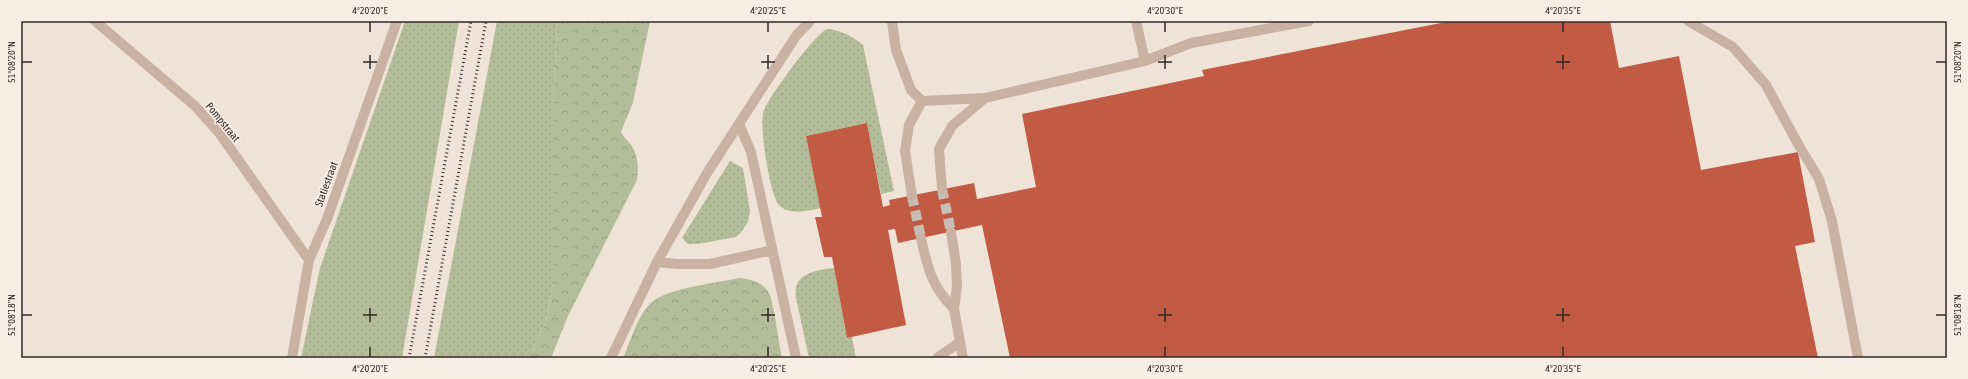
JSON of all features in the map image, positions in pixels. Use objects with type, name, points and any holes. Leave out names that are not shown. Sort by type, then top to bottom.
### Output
[{"type":"street","name":"Pompstraat","points":[[95,21],[195,106],[220,134],[309,260]]},
{"type":"street","name":"Statiestraat","points":[[292,358],[309,260],[329,212],[397,21]]},
{"type":"street","points":[[611,358],[657,262],[707,173],[796,36],[810,21]]},
{"type":"street","points":[[892,21],[896,50],[911,90],[922,101],[985,98],[1145,61],[1191,43],[1309,21]]},
{"type":"street","points":[[1136,21],[1145,61]]},
{"type":"street","points":[[1688,21],[1733,47],[1766,85],[1819,179],[1832,221],[1858,358]]},
{"type":"street","points":[[942,189],[939,149],[952,126],[985,98]]},
{"type":"street","points":[[912,196],[905,151],[909,125],[922,101]]},
{"type":"street","points":[[739,124],[751,152],[796,358]]},
{"type":"street","points":[[951,232],[957,286],[954,309],[963,358]]},
{"type":"street","points":[[921,238],[928,268],[939,293],[954,309]]},
{"type":"street","points":[[657,262],[677,264],[710,264],[772,250]]},
{"type":"street","points":[[937,358],[960,342]]},
{"type":"green space","points":[[405,21],[459,21],[402,358],[301,358],[320,268]]},
{"type":"green space","points":[[497,21],[557,21],[553,106],[553,283],[546,321],[529,358],[434,358]]},
{"type":"green space","points":[[557,21],[650,21],[633,102],[621,132],[630,143],[635,153],[638,166],[638,175],[637,180],[568,316],[551,358],[529,358],[546,321],[553,283],[553,106]]},
{"type":"green space","points":[[827,29],[846,34],[863,45],[894,191],[881,194],[867,123],[806,136],[821,208],[795,212],[785,210],[779,205],[776,199],[769,174],[764,144],[764,110],[775,91],[803,53]]},
{"type":"green space","points":[[730,161],[743,168],[750,211],[748,222],[736,237],[698,244],[688,244],[682,238]]},
{"type":"green space","points":[[834,268],[847,338],[852,337],[856,358],[810,358],[796,298],[796,290],[801,278],[806,275],[819,270]]},
{"type":"green space","points":[[739,278],[748,279],[760,284],[769,293],[775,314],[782,358],[623,358],[635,329],[646,308],[658,298],[668,293],[680,290]]},
{"type":"building","points":[[1451,21],[1610,21],[1619,68],[1679,56],[1701,170],[1798,152],[1815,242],[1795,246],[1818,358],[1010,358],[982,225],[898,243],[895,229],[888,230],[906,325],[847,338],[832,257],[824,257],[815,217],[822,217],[806,136],[867,123],[883,207],[890,205],[889,200],[974,183],[977,199],[1036,187],[1022,114],[1204,76],[1202,70]]},
{"type":"tunnel","points":[[942,189],[951,232]]},
{"type":"tunnel","points":[[912,196],[921,238]]},
{"type":"railway","points":[[409,358],[471,21]]},
{"type":"railway","points":[[425,358],[486,21]]}]
